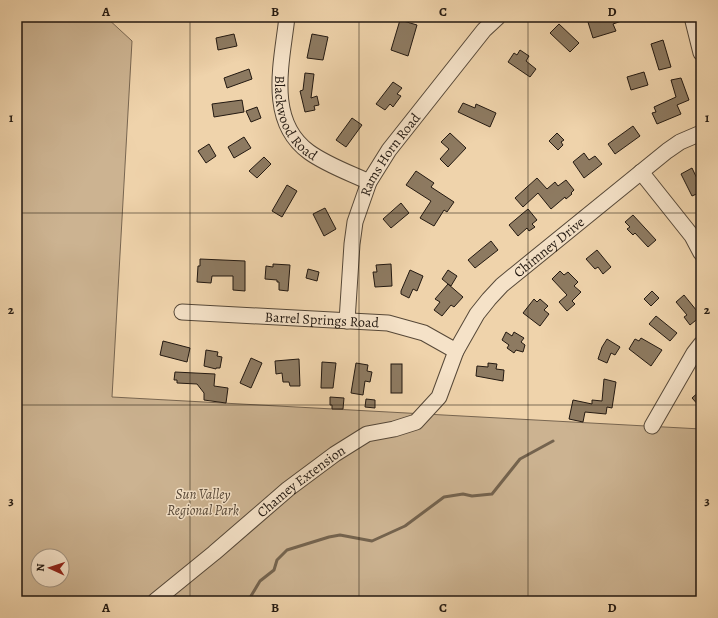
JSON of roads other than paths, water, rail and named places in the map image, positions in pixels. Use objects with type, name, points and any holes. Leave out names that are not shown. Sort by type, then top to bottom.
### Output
[{"type":"street","name":"Blackwood Road","points":[[287,17],[279,91],[284,118],[290,130],[308,151],[370,182]]},
{"type":"street","name":"Rams Horn Road","points":[[347,321],[352,244],[357,215],[370,182],[389,150],[484,30],[498,17]]},
{"type":"street","points":[[692,17],[701,53]]},
{"type":"street","name":"Chimney Drive","points":[[439,397],[456,351],[477,314],[502,285],[680,142],[701,133]]},
{"type":"street","points":[[641,172],[692,236],[701,253]]},
{"type":"street","name":"Barrel Springs Road","points":[[182,312],[388,323],[424,333],[456,351]]},
{"type":"street","points":[[652,426],[694,353],[701,344]]},
{"type":"street","name":"Chamey Extension","points":[[155,601],[214,553],[288,489],[335,454],[367,434],[394,429],[416,422],[439,397]]},
{"type":"waterway","points":[[248,601],[260,581],[274,570],[277,560],[287,550],[340,535],[372,541],[405,526],[444,497],[463,494],[472,496],[492,494],[520,459],[553,441]]},
{"type":"park label","name":"Sun Valley Regional Park","points":[[203,502]]}]
